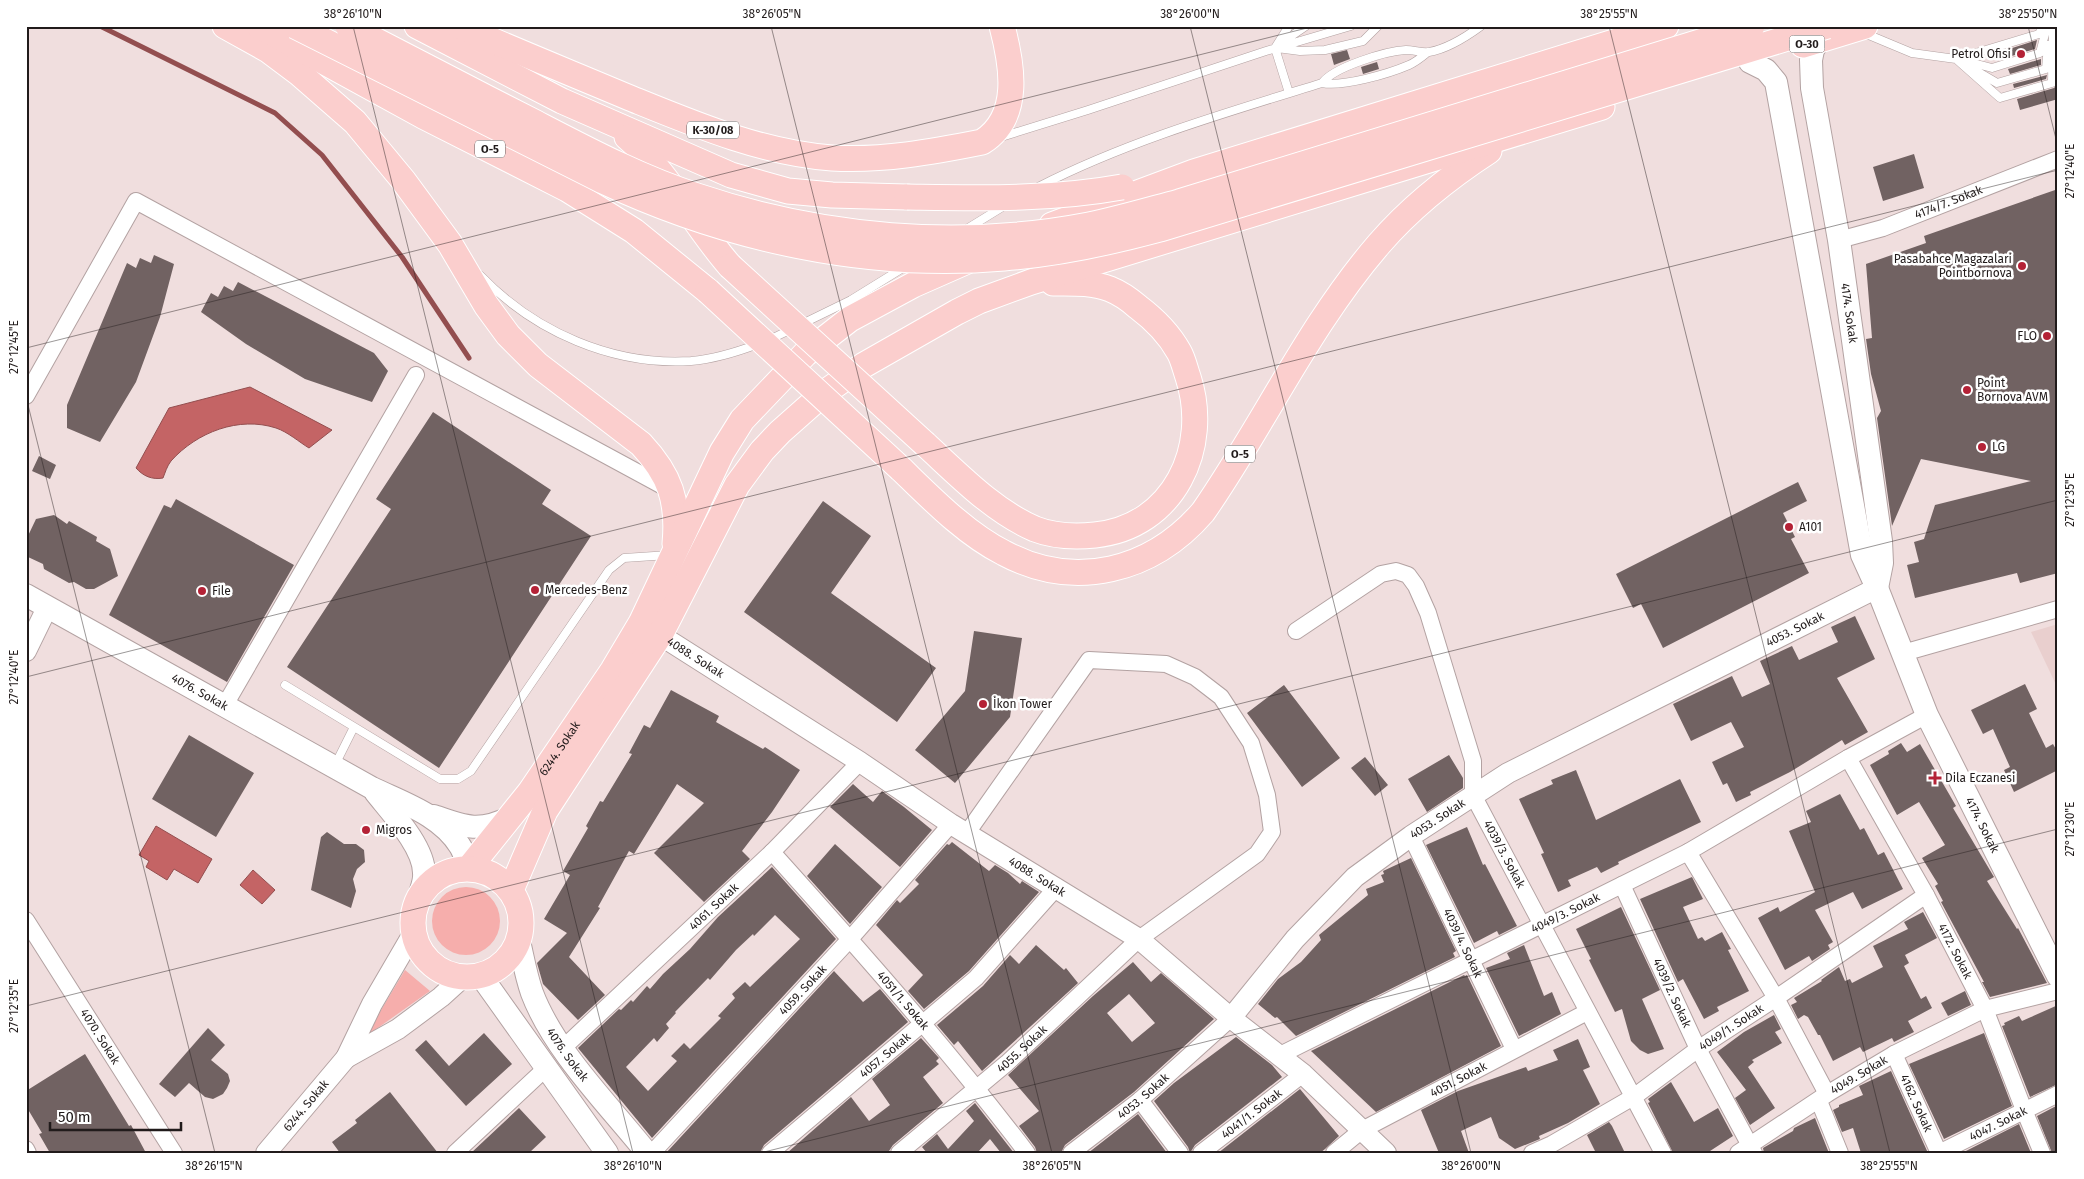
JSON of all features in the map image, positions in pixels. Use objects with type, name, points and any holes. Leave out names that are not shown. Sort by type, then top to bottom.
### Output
[{"type":"main road","points":[[225,26],[268,50],[300,74],[355,122],[403,180],[450,244],[486,305],[512,340],[538,365],[641,444],[661,469],[672,491],[676,520],[673,555]]},
{"type":"main road","name":"O-5","points":[[259,26],[423,116],[567,189],[634,231],[708,291],[954,517],[995,548],[1017,559],[1051,570],[1076,572],[1114,568],[1143,559],[1173,542],[1188,528],[1203,512],[1326,314],[1350,280],[1381,242],[1451,176],[1511,136]]},
{"type":"main road","points":[[295,26],[603,181],[638,197],[698,219],[768,239],[840,252],[903,259],[975,260],[1045,254],[1096,246],[1160,229],[1823,33]]},
{"type":"main road","points":[[348,26],[615,162],[696,196],[777,218],[835,230],[888,236],[965,238],[1030,234],[1089,225],[1179,202],[1752,26]]},
{"type":"main road","points":[[417,26],[562,101],[610,123],[731,175],[788,190],[832,196],[1001,198],[1056,196],[1122,187],[1194,172]]},
{"type":"main road","name":"K-30/08","points":[[459,26],[684,120],[748,141],[785,150],[831,158],[871,158],[930,152],[982,142]]},
{"type":"main road","points":[[982,142],[1001,122],[1010,94],[1011,62],[1002,26]]},
{"type":"main road","points":[[650,629],[673,555],[709,476],[730,437],[773,386],[805,354],[833,332],[870,308],[948,269],[1048,227],[1194,172],[1635,32],[1666,26]]},
{"type":"main road","name":"O-30","points":[[1750,62],[1823,33],[1860,28]]},
{"type":"main road","name":"4174. Sokak","points":[[1823,33],[1813,50],[1811,60],[1812,88],[1839,240],[1881,541],[1882,563],[1877,588]]},
{"type":"main road","points":[[650,629],[737,485],[752,463],[780,432],[824,393],[891,350],[979,301],[1031,282],[1750,62]]},
{"type":"main road","name":"4174. Sokak","points":[[1750,62],[1766,70],[1776,82],[1862,554],[1927,715],[2058,976]]},
{"type":"main road","points":[[610,123],[652,160],[705,236],[730,266],[976,490],[1005,512],[1036,529],[1061,535],[1102,534],[1128,527],[1152,512],[1163,502],[1181,479],[1194,440],[1196,413],[1183,362],[1169,337],[1144,312],[1109,288],[1078,283],[1031,282]]},
{"type":"main road","name":"4076. Sokak","points":[[26,595],[372,788],[423,812],[446,829],[461,846],[469,868]]},
{"type":"main road","name":"6244. Sokak","points":[[469,868],[511,817],[613,670],[650,629]]},
{"type":"main road","name":"6244. Sokak","points":[[511,890],[545,811],[650,629]]},
{"type":"main road","name":"4076. Sokak","points":[[372,788],[398,820],[422,861],[424,874],[420,897]]},
{"type":"main road","points":[[423,812],[475,828],[492,826],[511,817]]},
{"type":"main road","points":[[469,868],[485,871],[499,878],[511,890],[519,906],[522,923],[519,941],[510,957],[497,969],[472,977],[445,973],[430,963],[420,949],[414,932],[414,914],[420,897],[428,885],[440,875],[454,870],[469,868]]},
{"type":"main road","name":"4076. Sokak","points":[[519,941],[532,992],[546,1023],[562,1049],[647,1153]]},
{"type":"main road","points":[[472,977],[545,1069],[607,1153]]},
{"type":"street","name":"4174/7. Sokak","points":[[1839,240],[1883,228],[2058,158]]},
{"type":"street","points":[[26,396],[136,201],[672,491]]},
{"type":"street","points":[[226,705],[416,375]]},
{"type":"street","name":"4039/3. Sokak","points":[[1296,631],[1381,574],[1396,571],[1408,575],[1416,586],[1428,613],[1473,761],[1472,795],[1663,1153]]},
{"type":"street","name":"4053. Sokak","points":[[1071,1153],[1140,1100],[1231,1018],[1295,939],[1355,877],[1411,836],[1508,772],[1877,588]]},
{"type":"street","points":[[26,651],[47,608]]},
{"type":"street","points":[[1903,653],[2058,609]]},
{"type":"street","name":"4088. Sokak","points":[[650,629],[860,762],[959,828],[1139,938],[1231,1018],[1303,1074],[1386,1153]]},
{"type":"street","name":"4055. Sokak","points":[[899,1153],[1007,1063],[1139,938],[1257,854],[1272,832],[1267,795],[1251,743],[1221,697],[1195,677],[1166,664],[1089,660],[959,828]]},
{"type":"street","name":"4049/3. Sokak","points":[[1278,1056],[1688,852],[1848,758],[1927,715]]},
{"type":"street","name":"4172. Sokak","points":[[1848,758],[1926,895],[1985,1009],[2042,1153]]},
{"type":"street","name":"4061. Sokak","points":[[562,1049],[772,852],[860,762]]},
{"type":"street","name":"4059. Sokak","points":[[652,1153],[850,939],[959,828]]},
{"type":"street","name":"4039/4. Sokak","points":[[1411,836],[1514,1049]]},
{"type":"street","name":"4051/1. Sokak","points":[[772,852],[850,939],[977,1088],[1027,1153]]},
{"type":"street","points":[[1688,852],[1776,998],[1823,1098],[1840,1153]]},
{"type":"street","name":"4039/2. Sokak","points":[[1622,885],[1698,1049],[1748,1150]]},
{"type":"street","name":"4057. Sokak","points":[[770,1153],[976,978],[1057,887]]},
{"type":"street","name":"4049/1. Sokak","points":[[1532,1153],[1554,1148],[1634,1096],[1698,1049],[1926,895]]},
{"type":"street","name":"4070. Sokak","points":[[26,920],[174,1153]]},
{"type":"street","name":"6244. Sokak","points":[[266,1153],[346,1058],[372,1004],[414,932]]},
{"type":"street","name":"6244. Sokak","points":[[346,1058],[398,1029],[472,977]]},
{"type":"street","name":"4049. Sokak","points":[[1748,1150],[1823,1098],[1894,1054],[1985,1009],[2058,991]]},
{"type":"street","name":"4051. Sokak","points":[[1334,1153],[1362,1130],[1587,1012]]},
{"type":"street","name":"4162. Sokak","points":[[1894,1054],[1939,1153]]},
{"type":"street","points":[[455,1153],[545,1069]]},
{"type":"street","name":"4041/1. Sokak","points":[[1201,1153],[1303,1074]]},
{"type":"street","name":"4047. Sokak","points":[[1939,1153],[2058,1094]]},
{"type":"street","points":[[1140,1100],[1180,1153]]},
{"type":"street","points":[[26,1149],[28,1153]]},
{"type":"lane","points":[[1289,26],[1275,48],[1289,93]]},
{"type":"lane","points":[[1275,48],[1306,26]]},
{"type":"lane","name":"K-30/08","points":[[982,142],[1078,113],[1275,48],[1351,26]]},
{"type":"lane","points":[[1275,48],[1300,52],[1325,50],[1363,41],[1378,26]]},
{"type":"lane","points":[[942,244],[1009,202],[1100,157],[1141,141],[1322,83],[1336,85],[1408,66],[1428,52],[1461,39],[1481,26]]},
{"type":"lane","points":[[1956,59],[2039,34],[2043,26]]},
{"type":"lane","points":[[1956,59],[1997,83],[2046,69],[2050,26]]},
{"type":"lane","points":[[1956,59],[2000,98],[2052,83],[2050,26]]},
{"type":"lane","points":[[1860,28],[1912,53],[1956,59],[1992,68],[2040,53],[2050,26]]},
{"type":"lane","points":[[1322,83],[1326,77],[1338,70],[1368,60],[1404,50],[1428,52]]},
{"type":"lane","points":[[450,244],[500,294],[531,316],[571,340],[621,356],[651,360],[691,361],[744,349],[780,336],[851,300],[934,250]]},
{"type":"lane","points":[[285,685],[440,779],[458,779],[471,771],[609,570],[624,558],[673,555]]},
{"type":"lane","points":[[334,766],[354,727]]},
{"type":"shaded area","points":[[250,387],[332,430],[309,448],[276,428],[248,424],[233,426],[219,429],[193,442],[171,461],[163,478],[148,477],[136,468],[169,408]]},
{"type":"shaded area","points":[[2058,624],[2058,689],[2031,632]]},
{"type":"shaded area","points":[[156,826],[212,859],[198,883],[174,869],[167,880],[146,867],[149,861],[139,855]]},
{"type":"shaded area","points":[[253,870],[275,890],[262,904],[240,885]]},
{"type":"shaded area","points":[[459,887],[473,887],[485,892],[495,902],[500,914],[500,928],[495,940],[485,950],[473,955],[459,955],[447,950],[437,940],[432,928],[432,914],[437,902],[447,892]]},
{"type":"shaded area","points":[[405,970],[430,991],[365,1037]]},
{"type":"building","points":[[2037,40],[2035,49],[2005,58],[2003,51]]},
{"type":"building","points":[[1347,50],[1350,59],[1334,65],[1331,54]]},
{"type":"building","points":[[2041,59],[2041,65],[2010,74],[2008,69]]},
{"type":"building","points":[[1377,62],[1379,69],[1363,74],[1361,67]]},
{"type":"building","points":[[2047,75],[2046,79],[2014,88],[2013,84]]},
{"type":"building","points":[[2058,84],[2058,99],[2020,110],[2017,99],[2054,88]]},
{"type":"building","points":[[1914,154],[1924,188],[1883,201],[1873,167]]},
{"type":"building","name":"Point Bornova AVM","points":[[2058,189],[2058,573],[2020,583],[2017,573],[1915,598],[1907,565],[1919,562],[1914,542],[1924,539],[1935,505],[2031,481],[1921,459],[1892,526],[1877,418],[1881,411],[1871,374],[1866,339],[1872,338],[1866,264],[1926,243],[1924,236]]},
{"type":"building","points":[[154,255],[174,264],[160,317],[136,382],[100,442],[67,428],[67,405],[127,263],[136,268],[140,258],[151,263]]},
{"type":"building","points":[[238,282],[374,353],[388,371],[372,402],[305,379],[246,344],[201,312],[211,293],[218,297],[224,286],[233,291]]},
{"type":"building","points":[[433,412],[551,490],[542,504],[591,536],[439,768],[287,667],[391,509],[376,499]]},
{"type":"building","points":[[39,456],[56,465],[50,479],[32,471]]},
{"type":"building","points":[[1798,482],[1807,501],[1783,513],[1795,537],[1791,539],[1809,573],[1663,648],[1641,604],[1633,608],[1616,574]]},
{"type":"building","name":"File","points":[[176,499],[294,565],[227,682],[109,615],[164,505],[171,508]]},
{"type":"building","points":[[823,501],[871,536],[831,593],[936,668],[897,722],[744,612]]},
{"type":"building","points":[[54,515],[67,524],[69,521],[97,537],[96,541],[110,549],[118,576],[94,589],[86,589],[74,582],[69,583],[44,569],[43,564],[28,557],[26,540],[36,519]]},
{"type":"building","points":[[1855,616],[1875,659],[1837,678],[1868,732],[1845,745],[1842,740],[1790,772],[1750,792],[1751,795],[1736,802],[1727,783],[1723,785],[1712,762],[1744,747],[1731,722],[1691,741],[1673,704],[1732,676],[1742,697],[1770,684],[1760,661],[1792,646],[1799,660],[1838,642],[1831,627]]},
{"type":"building","name":"İkon Tower","points":[[974,631],[1022,638],[1010,717],[955,783],[915,750],[965,691]]},
{"type":"building","points":[[2025,684],[2037,709],[2029,713],[2046,748],[2053,744],[2058,753],[2058,770],[2014,792],[2004,770],[2010,767],[1993,729],[1983,734],[1971,710]]},
{"type":"building","points":[[1284,685],[1340,758],[1302,787],[1247,713]]},
{"type":"building","points":[[671,690],[719,716],[716,722],[763,749],[765,747],[800,770],[772,812],[742,851],[750,859],[704,902],[654,853],[704,803],[677,784],[634,854],[629,851],[598,907],[600,908],[569,957],[605,995],[578,1020],[543,984],[537,963],[567,933],[544,919],[570,875],[563,871],[588,828],[586,826],[600,801],[603,802],[632,754],[629,753],[644,725],[650,728]]},
{"type":"building","points":[[189,735],[254,773],[216,837],[152,799]]},
{"type":"building","points":[[1901,743],[1907,752],[1920,744],[1956,806],[1953,808],[1994,877],[1987,881],[2018,928],[2047,983],[1990,997],[1982,982],[1984,982],[1941,902],[1943,901],[1935,886],[1938,884],[1922,858],[1945,845],[1919,802],[1897,815],[1870,765],[1889,754],[1888,751]]},
{"type":"building","points":[[1449,755],[1463,778],[1463,788],[1427,812],[1408,779]]},
{"type":"building","points":[[1365,757],[1388,785],[1375,796],[1351,768]]},
{"type":"building","points":[[1576,770],[1596,820],[1680,779],[1701,822],[1618,862],[1619,864],[1601,873],[1597,867],[1568,880],[1571,886],[1558,892],[1541,854],[1544,853],[1519,799],[1553,784],[1551,780]]},
{"type":"building","points":[[853,784],[873,802],[882,791],[932,830],[900,867],[830,807]]},
{"type":"building","points":[[1840,794],[1860,830],[1864,828],[1878,855],[1884,852],[1903,889],[1862,909],[1853,892],[1815,910],[1833,942],[1828,945],[1830,949],[1812,961],[1809,956],[1785,970],[1758,918],[1778,907],[1780,912],[1815,892],[1789,831],[1811,822],[1806,811]]},
{"type":"building","points":[[1467,827],[1483,865],[1485,864],[1517,926],[1499,935],[1497,931],[1474,943],[1426,845]]},
{"type":"building","points":[[327,832],[344,844],[356,844],[364,850],[365,862],[357,869],[353,879],[356,891],[351,908],[311,890],[321,837]]},
{"type":"building","points":[[952,842],[989,871],[995,865],[1020,884],[1022,881],[1039,892],[969,971],[924,1009],[908,991],[923,975],[876,925],[897,900],[900,903],[919,884],[915,880],[947,844],[949,845]]},
{"type":"building","points":[[835,844],[882,887],[850,924],[807,876]]},
{"type":"building","points":[[1411,858],[1456,951],[1453,953],[1455,957],[1296,1036],[1277,1017],[1275,1018],[1258,1004],[1278,979],[1301,962],[1321,940],[1319,935],[1368,895],[1366,889],[1384,882],[1381,875],[1384,874],[1383,871]]},
{"type":"building","points":[[772,867],[836,939],[652,1138],[578,1048],[619,1009],[621,1010],[631,1000],[633,1002],[647,986],[650,989],[690,949],[718,917]],"holes":[[[775,915],[800,939],[750,987],[745,982],[732,994],[735,998],[718,1016],[721,1018],[690,1049],[684,1043],[671,1056],[677,1061],[648,1091],[626,1067],[654,1038],[657,1042],[669,1028],[666,1024],[675,1012],[708,978],[710,980],[736,950],[753,934],[754,936]]]},
{"type":"building","points":[[1692,877],[1703,899],[1683,907],[1698,939],[1702,937],[1705,941],[1722,932],[1731,949],[1728,950],[1749,991],[1717,1007],[1719,1011],[1704,1019],[1683,979],[1678,982],[1640,899]]},
{"type":"building","points":[[1621,907],[1660,990],[1642,999],[1664,1049],[1648,1054],[1640,1050],[1631,1041],[1622,1009],[1615,1012],[1576,929]]},
{"type":"building","points":[[1923,912],[1937,938],[1905,955],[1909,963],[1904,966],[1921,999],[1926,996],[1932,1008],[1908,1021],[1914,1032],[1894,1042],[1892,1038],[1863,1052],[1860,1047],[1833,1061],[1820,1035],[1818,1035],[1808,1017],[1804,1015],[1798,1019],[1791,1005],[1797,1002],[1794,998],[1822,981],[1839,967],[1845,981],[1850,979],[1852,983],[1883,967],[1873,946],[1908,929],[1904,922]]},
{"type":"building","points":[[1036,945],[1064,970],[1066,968],[1078,983],[982,1071],[958,1041],[954,1045],[937,1025],[983,986],[1010,955],[1019,964]]},
{"type":"building","points":[[1524,945],[1544,996],[1552,992],[1561,1014],[1519,1036],[1486,968],[1510,959],[1507,953]]},
{"type":"building","points":[[1133,962],[1151,982],[1161,973],[1214,1019],[1134,1092],[1065,1145],[1061,1153],[1037,1153],[1035,1147],[1019,1126],[1039,1111],[1008,1075],[1093,996]],"holes":[[[1129,994],[1155,1023],[1132,1042],[1107,1013]]]},
{"type":"building","points":[[834,971],[863,1002],[880,989],[908,1022],[764,1145],[760,1153],[666,1153]]},
{"type":"building","points":[[1467,975],[1501,1046],[1376,1112],[1311,1051]]},
{"type":"building","points":[[1965,991],[1971,1005],[1948,1016],[1941,1003]]},
{"type":"building","points":[[2058,1005],[2058,1084],[2030,1097],[2002,1026],[2005,1025],[2004,1023],[2019,1016],[2022,1021]]},
{"type":"building","points":[[1774,1015],[1781,1029],[1775,1032],[1782,1043],[1752,1060],[1754,1062],[1748,1067],[1775,1108],[1750,1125],[1735,1098],[1746,1090],[1717,1052],[1744,1032]]},
{"type":"building","points":[[208,1028],[225,1045],[211,1060],[228,1074],[230,1081],[227,1088],[223,1094],[213,1099],[205,1097],[189,1083],[175,1097],[159,1084]]},
{"type":"building","points":[[484,1033],[512,1064],[466,1106],[415,1050],[426,1040],[449,1066]]},
{"type":"building","points":[[1984,1033],[2012,1106],[1944,1139],[1909,1064]]},
{"type":"building","points":[[1236,1037],[1272,1065],[1282,1077],[1195,1145],[1190,1153],[1188,1147],[1154,1101],[1174,1083]]},
{"type":"building","points":[[921,1038],[939,1058],[936,1061],[939,1064],[923,1077],[943,1103],[893,1145],[889,1151],[787,1153],[851,1097],[869,1121],[890,1105],[872,1079]]},
{"type":"building","points":[[1578,1039],[1590,1067],[1583,1070],[1600,1104],[1568,1123],[1539,1136],[1540,1139],[1515,1149],[1499,1138],[1491,1117],[1461,1131],[1469,1153],[1439,1153],[1421,1110],[1458,1091],[1526,1067],[1528,1071],[1558,1060],[1553,1050]]},
{"type":"building","points":[[85,1054],[129,1126],[131,1125],[146,1153],[50,1153],[39,1134],[42,1133],[26,1106],[26,1091]]},
{"type":"building","points":[[1891,1071],[1928,1153],[1861,1153],[1853,1128],[1842,1132],[1833,1110],[1839,1107],[1839,1105],[1863,1095],[1859,1086]]},
{"type":"building","points":[[1671,1082],[1694,1122],[1718,1108],[1733,1136],[1707,1153],[1673,1153],[1648,1103],[1650,1102],[1648,1099]]},
{"type":"building","points":[[1300,1089],[1339,1136],[1320,1153],[1218,1153]]},
{"type":"building","points":[[390,1092],[438,1153],[340,1153],[332,1142],[357,1123],[355,1120]]},
{"type":"building","points":[[975,1103],[1014,1153],[1001,1153],[990,1139],[977,1153],[927,1153],[922,1147],[937,1134],[948,1149],[974,1121],[966,1111]]},
{"type":"building","points":[[2058,1105],[2058,1153],[2052,1153],[2037,1116]]},
{"type":"building","points":[[519,1108],[546,1137],[529,1153],[471,1153]]},
{"type":"building","points":[[1138,1114],[1167,1153],[1088,1153]]},
{"type":"building","points":[[1815,1118],[1829,1153],[1764,1153],[1763,1148],[1793,1131],[1794,1128]]},
{"type":"building","points":[[1609,1122],[1625,1153],[1596,1153],[1587,1135]]},
{"type":"building","points":[[2019,1124],[2031,1153],[1962,1153]]},
{"type":"waterway","points":[[100,26],[275,113],[322,155],[402,257],[469,358]]},
{"type":"place","name":"Petrol Ofisi","points":[[2021,54]]},
{"type":"place","name":"Pasabahce Magazalari Pointbornova","points":[[2022,266]]},
{"type":"place","name":"FLO","points":[[2047,336]]},
{"type":"place","name":"Point Bornova AVM","points":[[1967,390]]},
{"type":"place","name":"LG","points":[[1982,447]]},
{"type":"place","name":"A101","points":[[1789,527]]},
{"type":"place","name":"Mercedes-Benz","points":[[535,590]]},
{"type":"place","name":"File","points":[[202,591]]},
{"type":"place","name":"İkon Tower","points":[[983,704]]},
{"type":"place","name":"Dila Eczanesi","points":[[1935,778]]},
{"type":"place","name":"Migros","points":[[366,830]]}]
